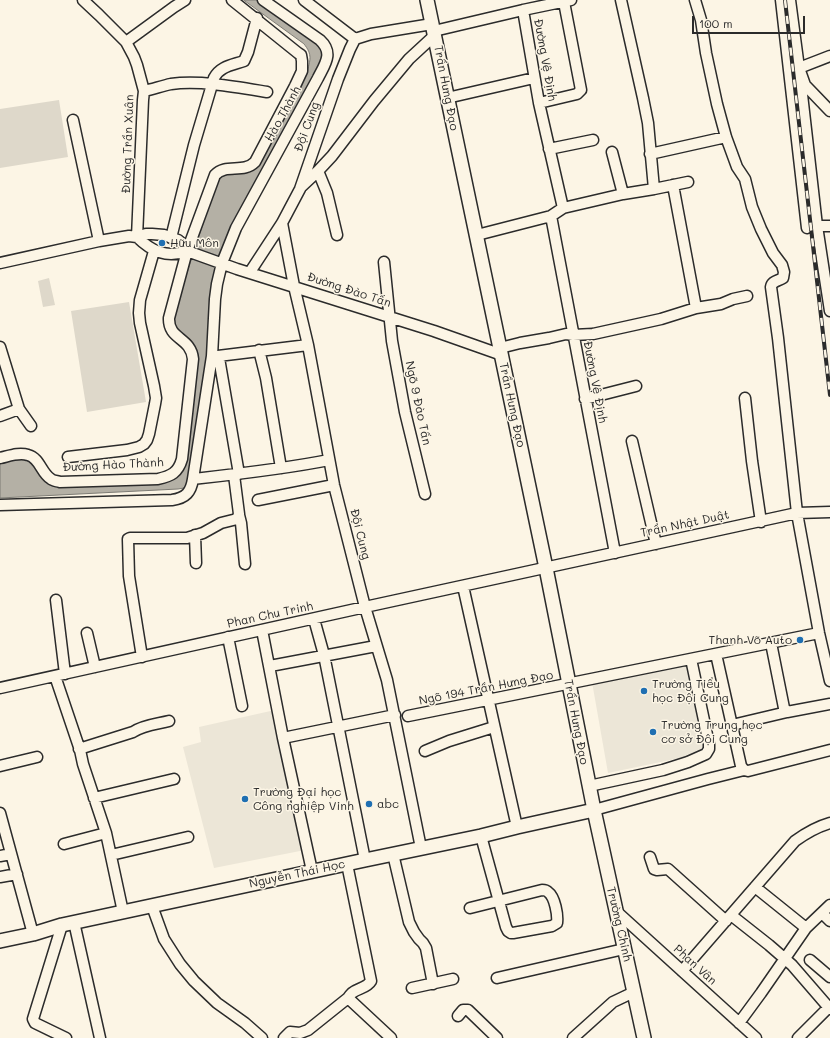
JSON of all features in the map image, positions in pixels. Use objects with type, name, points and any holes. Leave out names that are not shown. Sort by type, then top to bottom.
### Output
[{"type":"main road","name":"Trần Hưng Đạo","points":[[427,0],[546,568],[594,810]]},
{"type":"main road","name":"Nguyễn Thái Học","points":[[0,941],[33,934],[68,924],[481,836],[594,810]]},
{"type":"main road","name":"Trường Chinh","points":[[594,810],[644,1038]]},
{"type":"street","name":"Đường Trần Xuân","points":[[83,0],[126,42],[137,65],[144,91],[138,237]]},
{"type":"street","points":[[126,42],[185,0]]},
{"type":"street","name":"Đường Hào Thành","points":[[0,458],[17,454],[34,457],[50,479],[60,482],[158,479],[171,475],[177,470],[182,459],[193,355],[189,346],[172,331],[168,318],[215,175],[219,170],[248,168],[255,162],[295,86],[302,71],[303,63],[301,55],[232,0]]},
{"type":"street","name":"Hào Thành","points":[[220,262],[236,228],[318,78],[328,55],[325,45],[320,40],[263,0]]},
{"type":"street","points":[[304,0],[355,39],[371,34],[434,30],[567,1],[581,90],[577,94],[539,103]]},
{"type":"street","points":[[621,0],[648,123],[654,189]]},
{"type":"street","points":[[695,0],[701,20],[717,104],[726,137],[738,167],[745,179],[756,219],[770,248],[782,265],[784,272],[783,278],[774,282],[771,287],[797,513],[819,633],[830,681]]},
{"type":"street","points":[[781,0],[812,227],[830,311]]},
{"type":"street","points":[[790,0],[799,68],[812,227]]},
{"type":"street","name":"Đường Vệ Định","points":[[523,10],[539,103],[563,208]]},
{"type":"street","points":[[171,238],[194,145],[214,78],[218,71],[223,68],[244,61],[248,52],[256,18]]},
{"type":"street","points":[[300,189],[332,156],[374,101],[434,30]]},
{"type":"street","name":"Đội Cung","points":[[250,272],[282,223],[300,189],[338,79],[355,39]]},
{"type":"street","points":[[799,68],[830,56]]},
{"type":"street","points":[[799,68],[805,85],[826,101],[830,111]]},
{"type":"street","points":[[448,98],[534,78]]},
{"type":"street","points":[[144,91],[180,83],[195,83],[267,92]]},
{"type":"street","points":[[73,120],[99,241]]},
{"type":"street","points":[[650,154],[726,137]]},
{"type":"street","points":[[549,149],[593,140]]},
{"type":"street","points":[[612,152],[622,194]]},
{"type":"street","points":[[318,171],[327,193],[337,235]]},
{"type":"street","points":[[477,235],[551,216],[563,208],[622,194],[688,182]]},
{"type":"street","points":[[673,185],[696,308]]},
{"type":"street","name":"Đường Vệ Định","points":[[551,216],[615,553]]},
{"type":"street","name":"Đội Cung","points":[[282,223],[294,286],[308,344],[334,485],[365,607],[387,680],[421,848]]},
{"type":"street","points":[[812,227],[830,226]]},
{"type":"street","name":"Đường Đào Tấn","points":[[0,263],[99,241],[152,234],[164,235],[178,240],[189,252]]},
{"type":"street","points":[[68,457],[133,449],[144,444],[149,434],[155,404],[155,392],[140,323],[139,306],[154,251],[144,244],[138,237]]},
{"type":"street","name":"Đường Đào Tấn","points":[[154,251],[170,254],[189,252],[501,352]]},
{"type":"street","points":[[0,505],[177,499],[188,493],[192,485],[215,356],[216,299],[220,262]]},
{"type":"street","name":"Ngõ 9 Đào Tấn","points":[[384,262],[392,341],[401,392],[424,494]]},
{"type":"street","points":[[501,352],[520,343],[566,334],[593,334],[655,320],[696,308],[721,304],[733,299],[747,296]]},
{"type":"street","points":[[215,356],[308,344]]},
{"type":"street","points":[[0,349],[19,409],[31,426]]},
{"type":"street","points":[[259,350],[266,378],[280,468]]},
{"type":"street","points":[[215,356],[219,358],[221,366],[237,474],[239,515],[245,564]]},
{"type":"street","points":[[585,399],[636,386]]},
{"type":"street","points":[[745,398],[761,522]]},
{"type":"street","points":[[0,416],[19,409]]},
{"type":"street","points":[[632,441],[656,544]]},
{"type":"street","points":[[193,479],[329,460]]},
{"type":"street","points":[[258,500],[334,485]]},
{"type":"street","name":"Trần Nhật Duật","points":[[546,568],[797,513],[830,512]]},
{"type":"street","points":[[142,657],[129,576],[128,539],[182,538],[203,533],[221,522],[235,519],[239,515]]},
{"type":"street","points":[[195,535],[196,563]]},
{"type":"street","name":"Phan Chu Trinh","points":[[0,688],[546,568]]},
{"type":"street","points":[[463,586],[517,827]]},
{"type":"street","points":[[56,600],[60,675],[83,764],[106,833],[123,912]]},
{"type":"street","points":[[314,618],[324,655],[365,860]]},
{"type":"street","points":[[262,630],[283,738],[312,871]]},
{"type":"street","points":[[87,633],[95,667]]},
{"type":"street","name":"Ngõ 194 Trần Hưng Đạo","points":[[408,716],[819,633]]},
{"type":"street","points":[[228,637],[242,706]]},
{"type":"street","points":[[771,643],[784,708],[787,712]]},
{"type":"street","points":[[270,666],[376,646]]},
{"type":"street","points":[[716,654],[741,766],[744,770]]},
{"type":"street","points":[[589,786],[663,770],[688,762],[706,754],[709,749],[709,744],[691,659]]},
{"type":"street","points":[[732,725],[830,704]]},
{"type":"street","points":[[283,738],[395,716]]},
{"type":"street","points":[[79,749],[133,732],[141,728],[169,721]]},
{"type":"street","points":[[425,751],[449,741],[494,727]]},
{"type":"street","points":[[594,810],[708,779],[744,770],[748,771],[830,750]]},
{"type":"street","points":[[0,766],[37,757]]},
{"type":"street","points":[[94,798],[174,779]]},
{"type":"street","points":[[0,813],[33,934]]},
{"type":"street","points":[[682,971],[795,841],[819,826],[830,823]]},
{"type":"street","points":[[64,844],[106,833]]},
{"type":"street","points":[[470,908],[499,900],[542,890],[548,891],[551,896],[558,917],[557,923],[552,926],[511,933],[508,931],[506,926],[499,900],[481,836]]},
{"type":"street","points":[[111,855],[188,838]]},
{"type":"street","points":[[0,856],[11,854]]},
{"type":"street","points":[[393,854],[409,922],[414,932],[426,948],[433,984]]},
{"type":"street","points":[[650,857],[654,869],[668,869],[728,918],[769,945],[792,965],[830,1008],[798,1038]]},
{"type":"street","points":[[284,1038],[290,1032],[300,1033],[308,1030],[348,998],[352,992],[366,986],[372,981],[347,864]]},
{"type":"street","points":[[0,877],[17,874]]},
{"type":"street","points":[[755,887],[806,928]]},
{"type":"street","points":[[739,1023],[806,928],[830,905]]},
{"type":"street","points":[[152,906],[164,939],[180,964],[209,996],[262,1038]]},
{"type":"street","name":"Phan Vân","points":[[616,911],[756,1038]]},
{"type":"street","points":[[822,913],[830,922]]},
{"type":"street","points":[[66,1038],[35,1023],[33,1019],[68,924]]},
{"type":"street","points":[[68,924],[100,1038]]},
{"type":"street","points":[[497,978],[624,949]]},
{"type":"street","points":[[810,960],[830,977]]},
{"type":"street","points":[[412,988],[453,979]]},
{"type":"street","points":[[573,1038],[613,1002],[634,992]]},
{"type":"street","points":[[348,998],[391,1038]]},
{"type":"street","points":[[458,1016],[463,1010],[468,1010],[497,1038]]},
{"type":"shaded area","points":[[244,0],[260,0],[322,48],[324,61],[224,248],[189,485],[178,489],[0,498],[0,462],[21,458],[31,459],[44,478],[166,481],[175,479],[180,473],[198,357],[196,349],[190,339],[175,329],[173,316],[217,180],[222,174],[258,164],[307,73],[310,61],[309,51],[304,44]]},
{"type":"shaded area","points":[[59,100],[68,157],[0,168],[0,109]]},
{"type":"shaded area","points":[[49,278],[55,305],[43,307],[38,281]]},
{"type":"shaded area","points":[[129,302],[146,402],[87,412],[71,311]]},
{"type":"shaded area","points":[[689,662],[706,748],[699,754],[608,773],[592,682]]},
{"type":"shaded area","name":"Trường Đại học Công nghiệp Vinh","points":[[275,710],[305,850],[214,868],[183,747],[201,742],[199,727]]},
{"type":"railway","points":[[785,0],[830,395]]},
{"type":"place","name":"Hữu Môn","points":[[162,243]]},
{"type":"place","name":"Thanh Võ Auto","points":[[800,640]]},
{"type":"place","name":"Trường Tiểu học Đội Cung","points":[[644,691]]},
{"type":"place","name":"Trường Trung học cơ sở Đội Cung","points":[[653,732]]},
{"type":"place","name":"Trường Đại học Công nghiệp Vinh","points":[[245,799]]},
{"type":"place","name":"abc","points":[[369,804]]}]
